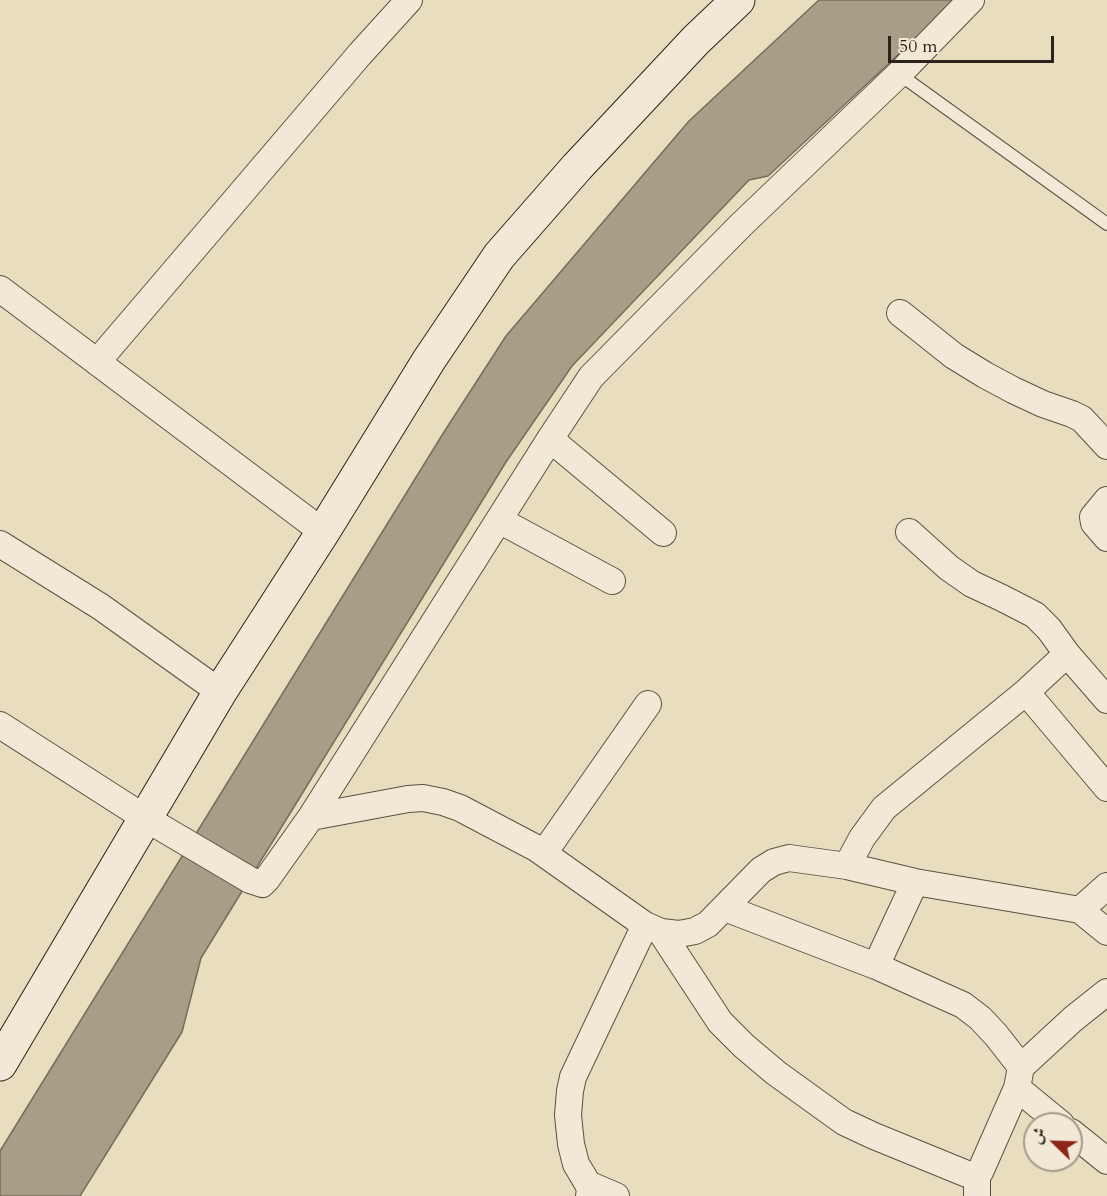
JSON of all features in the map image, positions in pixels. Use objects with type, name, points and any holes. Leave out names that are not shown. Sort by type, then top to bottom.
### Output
[{"type":"main road","points":[[0,1064],[220,692],[324,532],[429,360],[499,256],[576,167],[696,40],[738,0]]},
{"type":"street","points":[[97,362],[352,63],[409,0]]},
{"type":"street","points":[[0,725],[145,818],[250,880],[262,884],[311,817],[591,377],[741,225],[900,74],[970,0]]},
{"type":"street","points":[[0,289],[324,532]]},
{"type":"street","points":[[900,313],[954,356],[985,375],[1033,399],[1082,419],[1107,446]]},
{"type":"street","points":[[550,439],[663,533]]},
{"type":"street","points":[[1107,500],[1094,517],[1094,523],[1107,538]]},
{"type":"street","points":[[499,520],[612,581]]},
{"type":"street","points":[[909,532],[964,579],[1035,615],[1107,700]]},
{"type":"street","points":[[0,544],[101,607],[220,692]]},
{"type":"street","points":[[847,866],[862,838],[884,808],[1026,692],[1067,654]]},
{"type":"street","points":[[1026,692],[1107,788]]},
{"type":"street","points":[[543,853],[648,704]]},
{"type":"street","points":[[311,817],[423,798],[460,808],[543,853],[653,929],[720,1023],[776,1073],[844,1122],[967,1174],[977,1185]]},
{"type":"street","points":[[653,929],[679,934],[695,932],[708,924],[762,870],[774,862],[789,858],[847,866],[915,882],[1080,910],[1107,932]]},
{"type":"street","points":[[876,966],[915,882]]},
{"type":"street","points":[[1080,910],[1107,886]]},
{"type":"street","points":[[725,908],[876,966],[963,1005],[980,1018],[996,1035],[1019,1078],[1050,1112]]},
{"type":"street","points":[[616,1196],[589,1190],[576,1164],[568,1115],[570,1091],[573,1077],[653,929]]},
{"type":"street","points":[[977,1185],[980,1172],[1019,1078],[1073,1019],[1107,992]]},
{"type":"street","points":[[1083,1142],[1107,1161]]},
{"type":"lane","points":[[900,74],[1107,224]]},
{"type":"shaded area","points":[[819,0],[957,0],[768,176],[749,180],[572,366],[506,462],[201,958],[182,1032],[80,1196],[0,1196],[0,1151],[444,432],[506,336],[689,121]]}]
